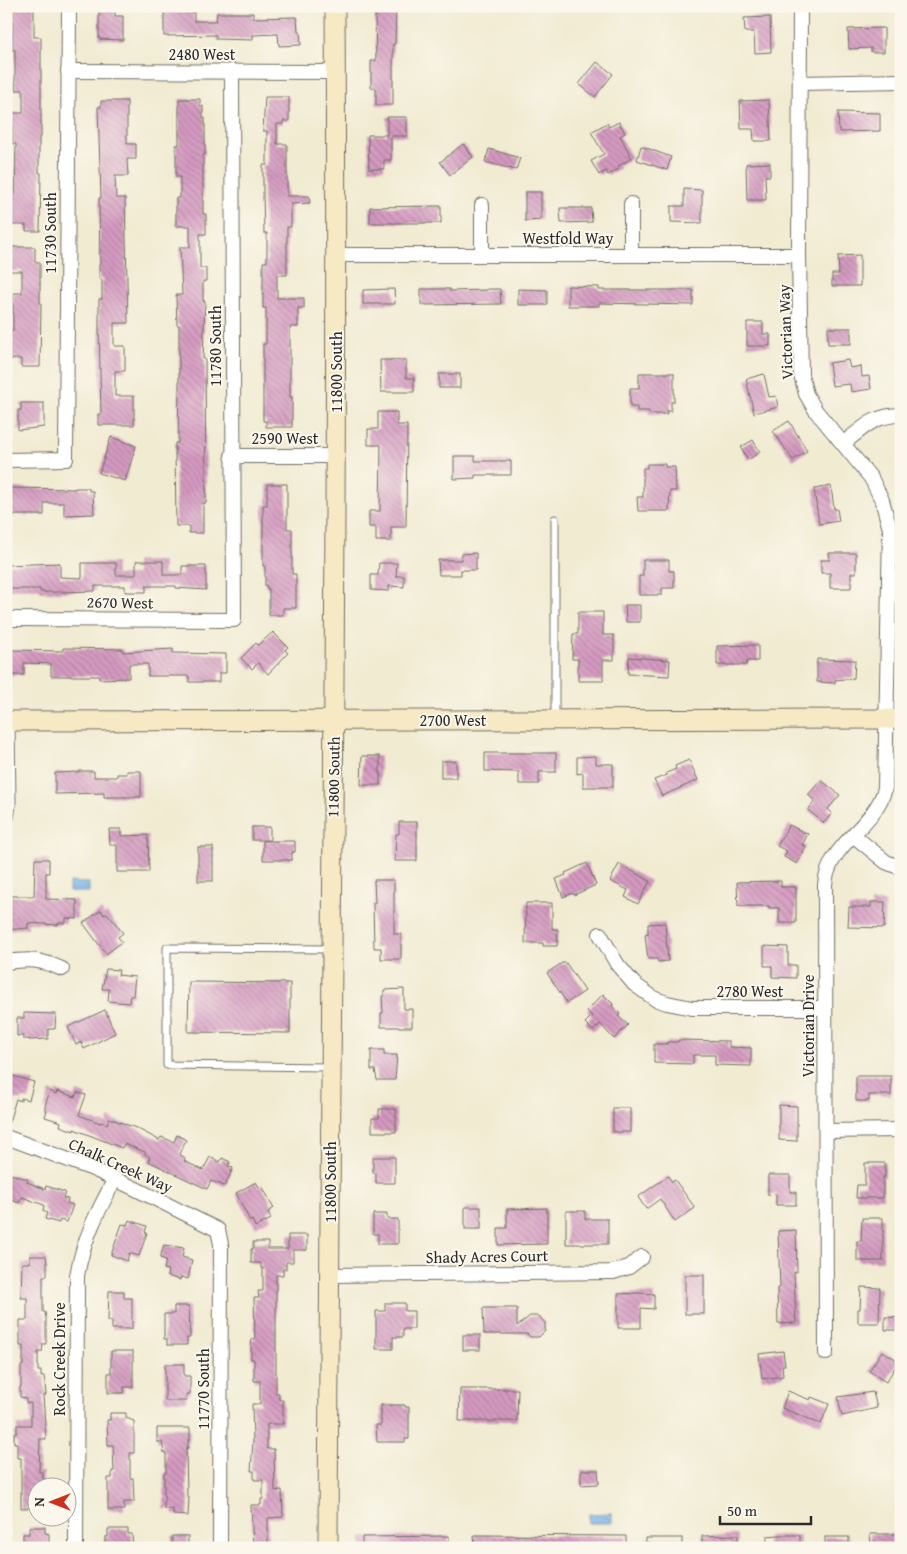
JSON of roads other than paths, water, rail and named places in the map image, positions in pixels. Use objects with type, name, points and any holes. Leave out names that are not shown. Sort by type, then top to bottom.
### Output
[{"type":"main road","name":"11800 South","points":[[328,1548],[337,456],[335,6]]},
{"type":"main road","name":"2700 West","points":[[9,721],[893,719]]},
{"type":"street","name":"11730 South","points":[[6,460],[66,459],[68,6]]},
{"type":"street","name":"Victorian Way","points":[[800,6],[801,375],[806,394],[816,411],[871,478],[882,500],[890,529],[893,719]]},
{"type":"street","name":"2480 West","points":[[68,71],[336,72]]},
{"type":"street","name":"11780 South","points":[[232,71],[234,620]]},
{"type":"street","points":[[800,83],[901,81]]},
{"type":"street","points":[[631,204],[631,255]]},
{"type":"street","points":[[482,205],[482,254]]},
{"type":"street","name":"Westfold Way","points":[[336,254],[800,256]]},
{"type":"street","points":[[843,444],[866,424],[881,417],[901,415]]},
{"type":"street","name":"2590 West","points":[[232,456],[337,456]]},
{"type":"street","name":"2670 West","points":[[6,619],[234,620]]},
{"type":"street","name":"Victorian Drive","points":[[826,1353],[826,878],[831,863],[884,796],[893,719]]},
{"type":"street","points":[[853,835],[886,862],[901,868]]},
{"type":"street","name":"2780 West","points":[[600,934],[625,974],[644,992],[655,999],[679,1007],[825,1008]]},
{"type":"street","points":[[6,962],[26,959],[45,961],[62,968]]},
{"type":"street","points":[[826,1131],[901,1130]]},
{"type":"street","name":"Chalk Creek Way","points":[[6,1138],[93,1169],[218,1230]]},
{"type":"street","name":"Rock Creek Drive","points":[[76,1548],[77,1276],[84,1244],[90,1228],[115,1179]]},
{"type":"street","name":"11770 South","points":[[218,1230],[221,1244],[220,1548]]},
{"type":"street","name":"Shady Acres Court","points":[[329,1275],[613,1272],[629,1267],[642,1257]]},
{"type":"lane","points":[[555,519],[555,720]]},
{"type":"lane","points":[[6,824],[10,818],[12,805],[9,721]]},
{"type":"lane","points":[[331,1067],[167,1066],[167,948],[332,949]]},
{"type":"water","points":[[69,882],[89,883],[89,892],[69,892]]},
{"type":"water","points":[[612,1513],[612,1523],[589,1523],[589,1514]]}]
